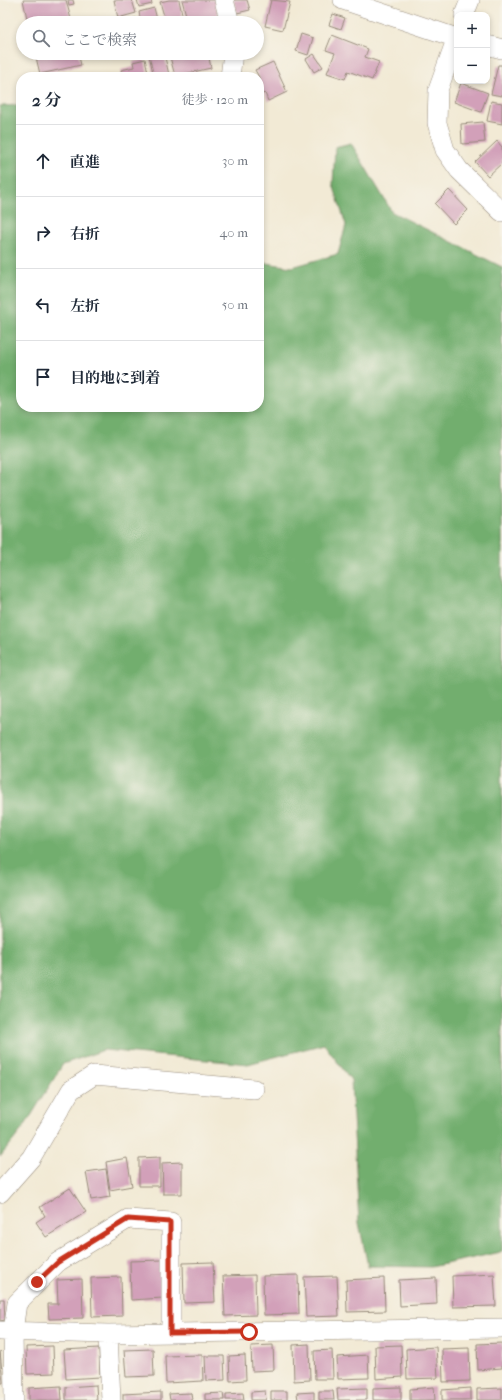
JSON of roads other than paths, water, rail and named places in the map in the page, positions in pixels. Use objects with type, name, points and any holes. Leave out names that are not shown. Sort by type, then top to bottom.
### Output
[{"type":"street","points":[[224,0],[228,16]]},
{"type":"street","points":[[343,0],[454,37]]},
{"type":"street","points":[[465,12],[470,0]]},
{"type":"street","points":[[454,46],[438,90],[437,123],[445,150],[459,170],[502,212]]},
{"type":"street","points":[[490,46],[502,49]]},
{"type":"street","points":[[231,72],[232,60]]},
{"type":"street","points":[[0,1193],[31,1158],[71,1090],[94,1075],[254,1089]]},
{"type":"street","points":[[14,1400],[6,1331],[17,1302],[58,1262],[128,1219],[170,1222],[170,1333]]},
{"type":"street","points":[[6,1331],[108,1334],[502,1328]]},
{"type":"street","points":[[108,1334],[111,1400]]}]
